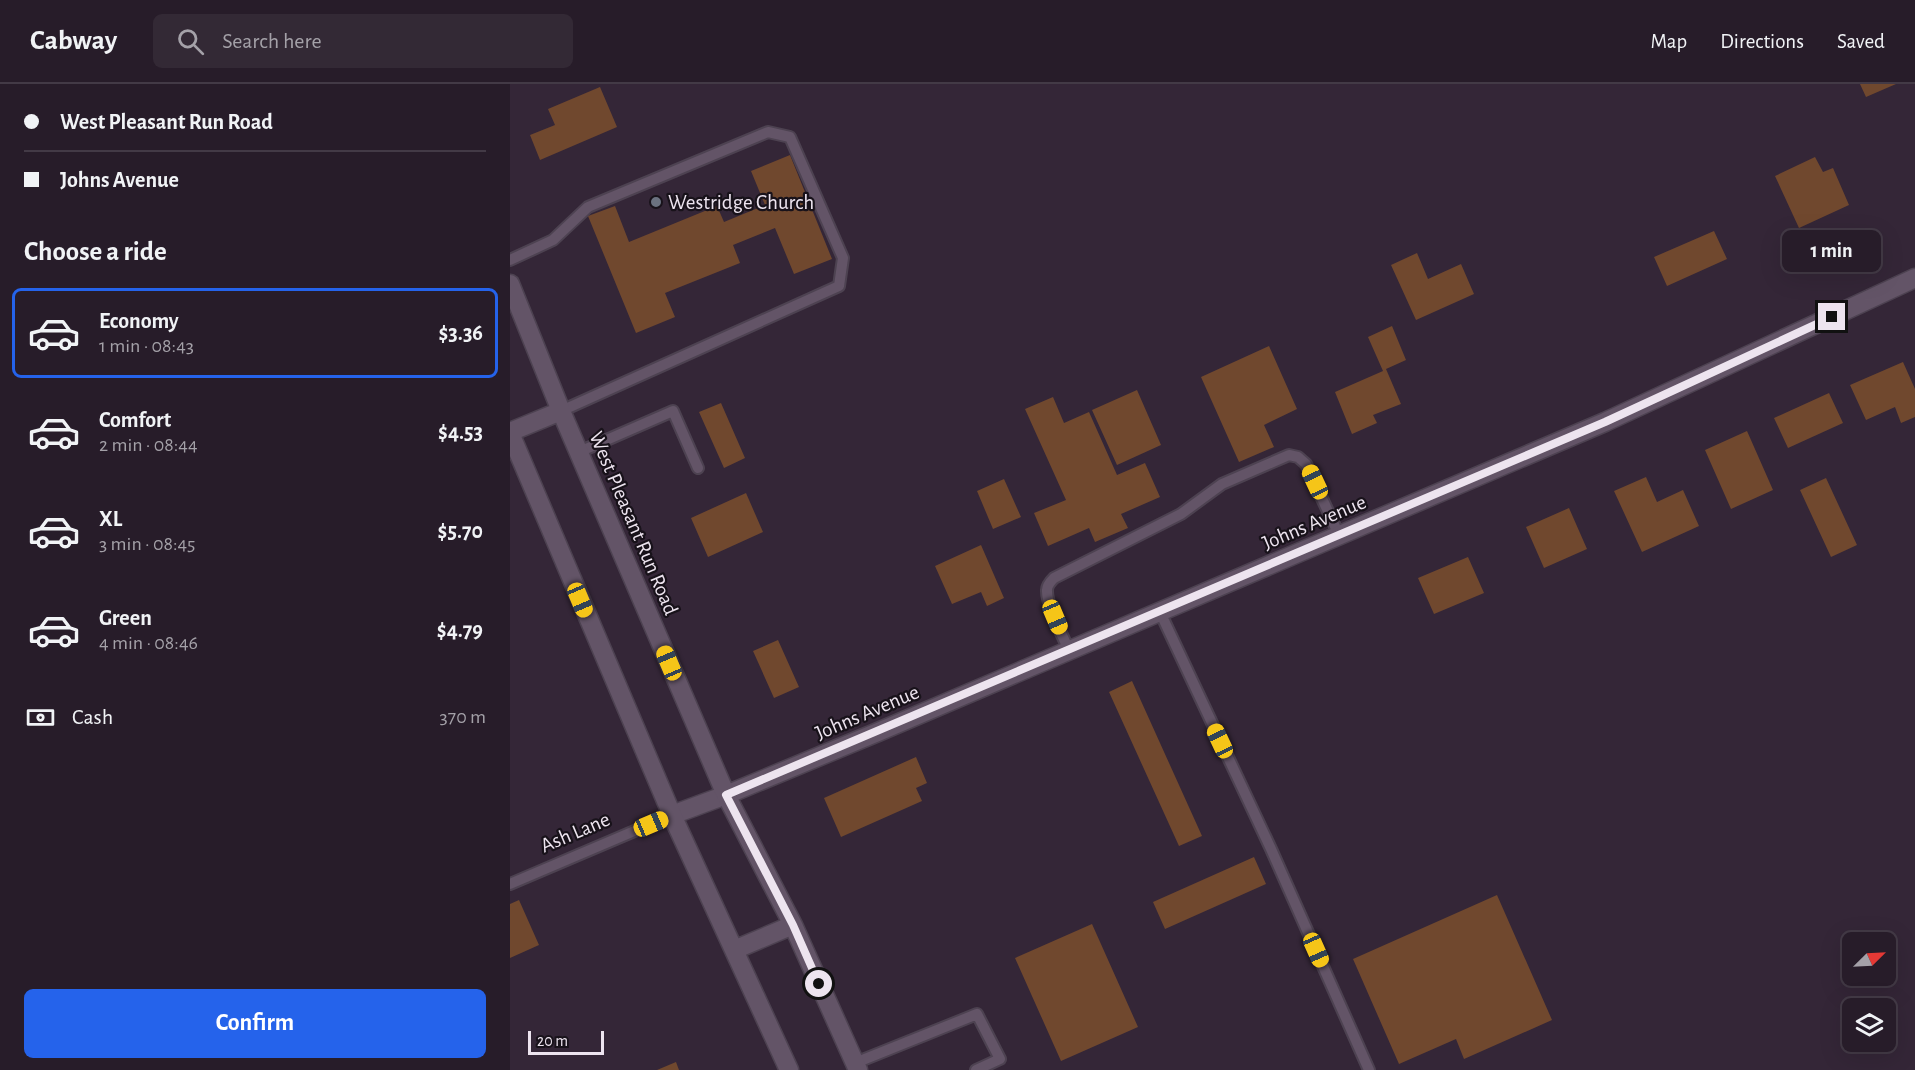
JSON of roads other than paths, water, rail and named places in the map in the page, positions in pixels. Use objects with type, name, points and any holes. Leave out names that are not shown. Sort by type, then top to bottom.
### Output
[{"type":"main road","name":"Johns Avenue","points":[[726,795],[1605,422],[1915,278]]},
{"type":"main road","name":"West Pleasant Run Road","points":[[510,284],[561,411],[726,795],[793,925],[857,1067]]},
{"type":"main road","points":[[561,411],[510,432],[672,815],[789,1070]]},
{"type":"main road","name":"Ash Lane","points":[[672,815],[726,795]]},
{"type":"main road","points":[[734,950],[793,925]]},
{"type":"lane","points":[[510,260],[553,240],[588,207],[768,132],[790,137],[843,258],[839,286],[561,411]]},
{"type":"lane","points":[[579,452],[673,411],[698,468]]},
{"type":"lane","points":[[1069,650],[1047,591],[1054,578],[1180,514],[1222,484],[1289,455],[1298,457],[1306,464],[1339,535]]},
{"type":"lane","points":[[1160,612],[1271,849],[1369,1070]]},
{"type":"lane","name":"Ash Lane","points":[[510,884],[672,815]]},
{"type":"lane","points":[[857,1067],[977,1014],[1000,1059],[976,1070]]},
{"type":"place","name":"Westridge Church","points":[[656,202]]}]
